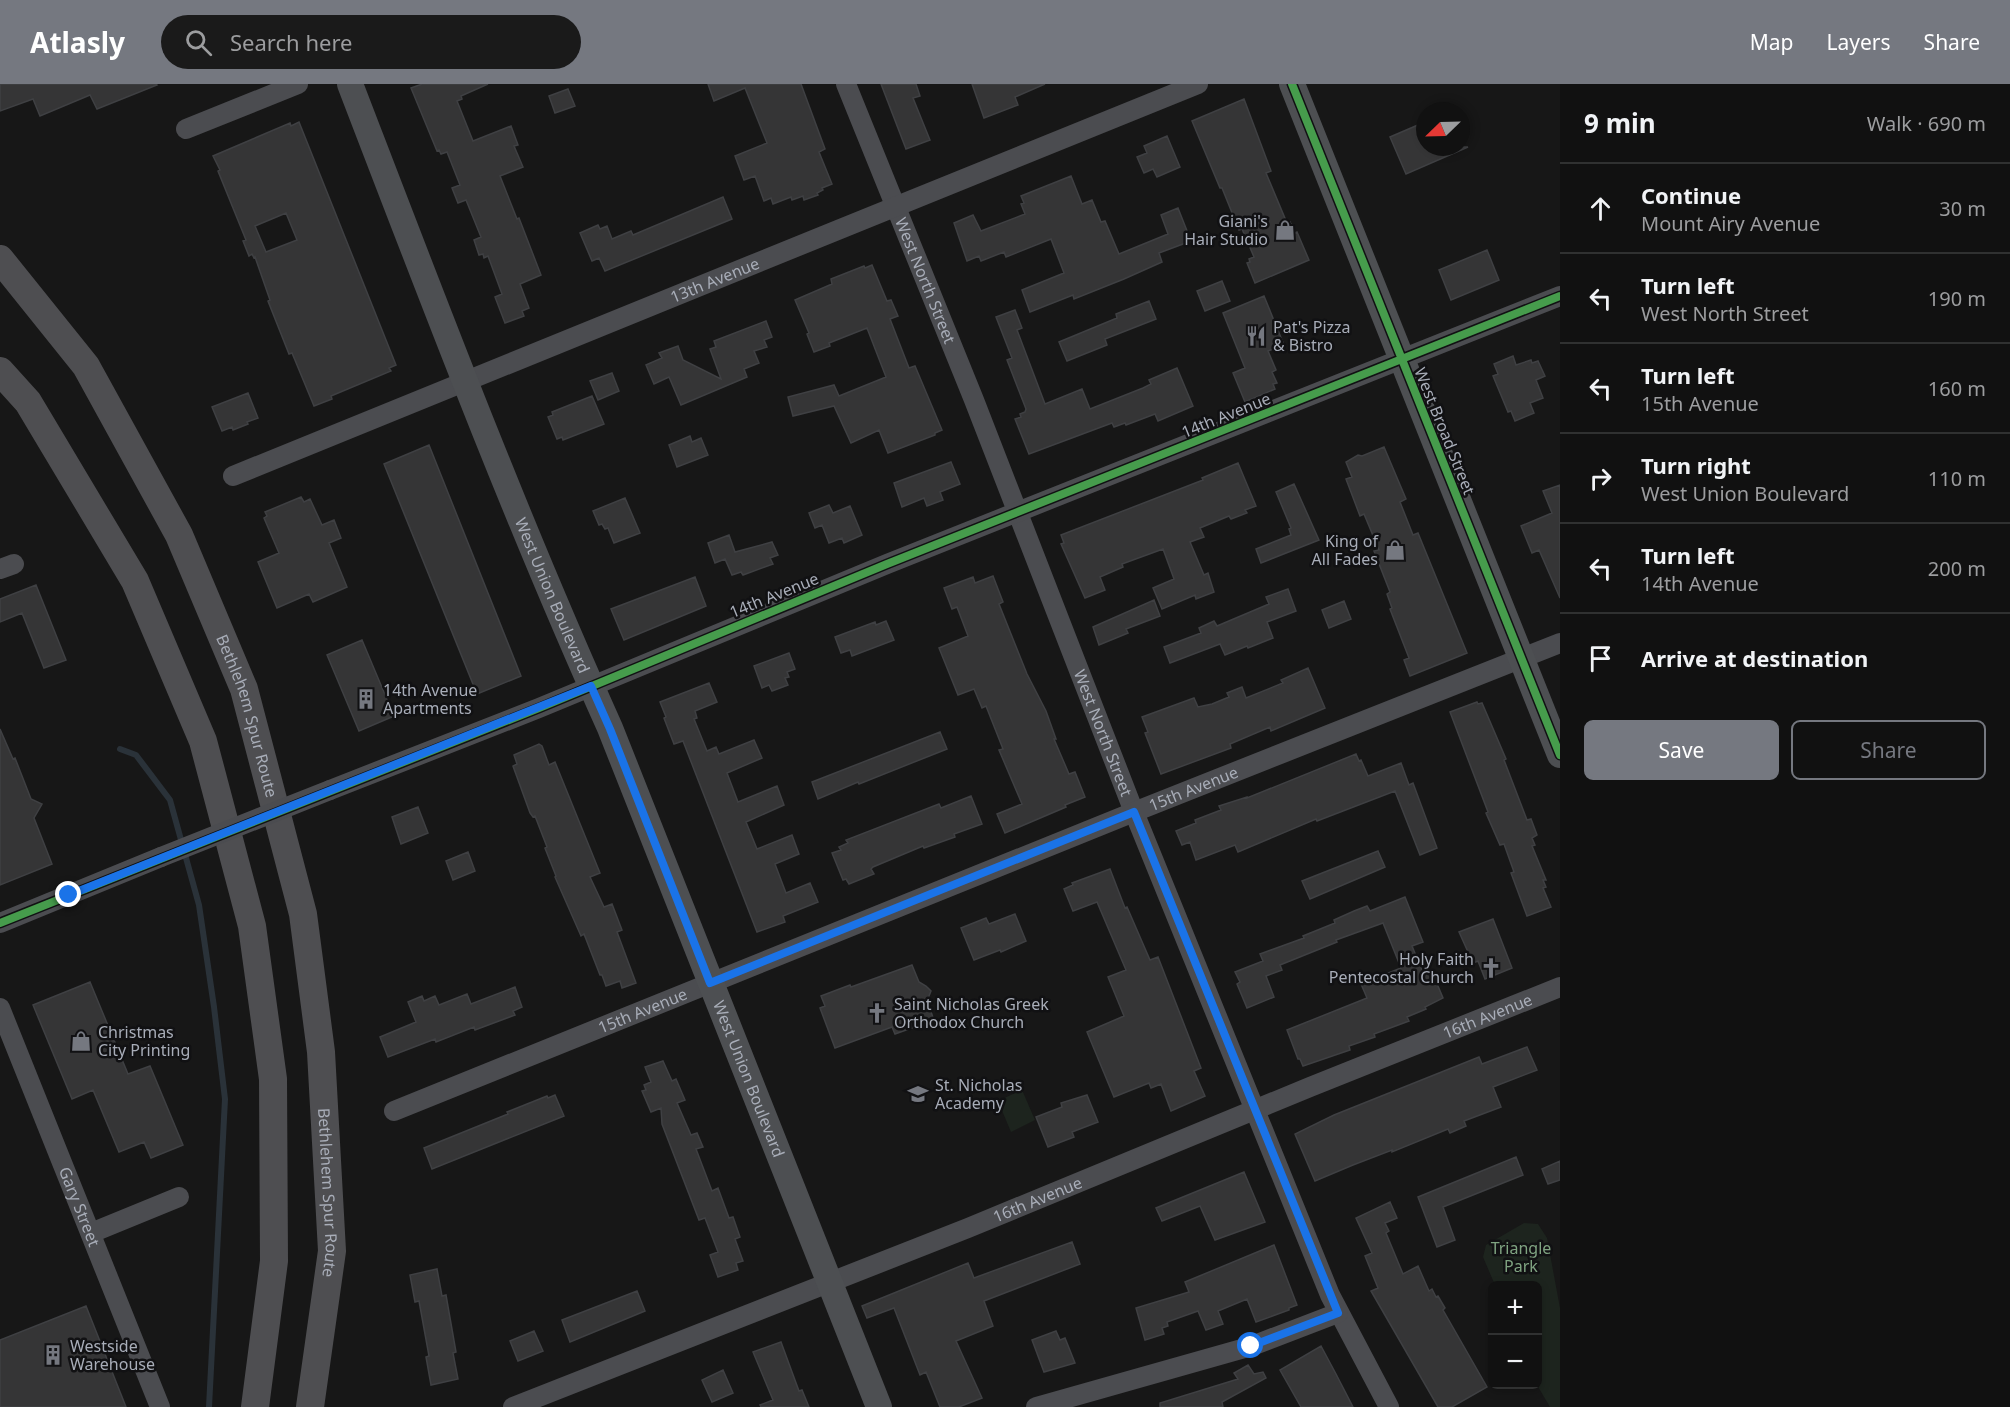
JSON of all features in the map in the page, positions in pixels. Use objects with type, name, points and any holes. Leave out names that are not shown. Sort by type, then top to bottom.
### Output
[{"type":"highway","name":"Bethlehem Spur Route","points":[[0,259],[86,366],[178,535],[244,689],[303,914],[321,1052],[332,1251],[309,1407]]},
{"type":"highway","points":[[0,371],[28,402],[135,581],[203,741],[252,926],[273,1079],[274,1238],[274,1260],[255,1407]]},
{"type":"main road","name":"West Union Boulevard","points":[[350,84],[465,382],[610,729],[879,1407]]},
{"type":"main road","name":"West Broad Street","points":[[1292,84],[1560,755]]},
{"type":"street","points":[[186,129],[298,84]]},
{"type":"street","name":"West North Street","points":[[846,84],[1134,812],[1338,1313],[1389,1407]]},
{"type":"street","name":"13th Avenue","points":[[233,476],[1198,84]]},
{"type":"street","name":"14th Avenue","points":[[0,923],[1560,296]]},
{"type":"street","name":"15th Avenue","points":[[394,1111],[1134,812],[1560,643]]},
{"type":"street","name":"16th Avenue","points":[[513,1407],[968,1228],[1560,987]]},
{"type":"street","name":"Gary Street","points":[[0,1008],[160,1407]]},
{"type":"street","points":[[91,1233],[179,1197]]},
{"type":"street","points":[[1036,1407],[1251,1346],[1338,1313]]},
{"type":"green space","points":[[1022,1090],[1035,1120],[1011,1132],[998,1101]]},
{"type":"green space","name":"Triangle Park","points":[[1524,1223],[1538,1224],[1547,1238],[1560,1308],[1560,1407],[1550,1407],[1539,1389],[1542,1389],[1542,1281],[1493,1281],[1483,1257],[1486,1245]]},
{"type":"building","points":[[0,84],[157,85],[97,109],[90,95],[40,116],[33,99],[0,111]]},
{"type":"building","points":[[422,84],[488,84],[461,96],[462,99],[457,101],[473,141],[511,126],[518,145],[514,146],[523,167],[500,176],[541,275],[520,284],[529,308],[522,311],[524,316],[505,323],[495,297],[502,294],[488,256],[484,258],[483,254],[479,255],[474,240],[481,237],[466,200],[458,203],[452,188],[460,185],[447,152],[441,154],[439,150],[437,151],[411,88]]},
{"type":"building","points":[[708,84],[801,84],[825,149],[819,152],[832,184],[822,188],[823,190],[817,193],[818,195],[804,200],[803,196],[792,200],[791,197],[773,204],[771,198],[764,201],[755,176],[744,180],[735,156],[767,143],[745,88],[714,101]]},
{"type":"building","points":[[881,84],[916,84],[920,96],[913,98],[930,140],[906,149]]},
{"type":"building","points":[[972,84],[1045,84],[1015,97],[1018,105],[984,118]]},
{"type":"building","points":[[568,89],[575,106],[555,113],[549,96]]},
{"type":"building","points":[[1244,99],[1271,171],[1266,173],[1287,223],[1290,222],[1295,233],[1297,232],[1309,260],[1255,283],[1247,263],[1254,257],[1242,229],[1239,230],[1192,121]]},
{"type":"building","points":[[299,122],[396,365],[389,368],[391,371],[331,396],[332,399],[314,406],[292,353],[289,354],[268,301],[270,300],[255,257],[252,254],[249,256],[243,241],[246,240],[213,156],[290,123],[291,126]],"holes":[[[286,213],[297,240],[266,252],[255,226]]]},
{"type":"building","points":[[1416,126],[1416,156],[1447,156],[1406,174],[1390,137]]},
{"type":"building","points":[[1167,136],[1180,167],[1157,177],[1153,169],[1144,173],[1137,157],[1147,153],[1144,146]]},
{"type":"building","points":[[1071,176],[1082,204],[1092,200],[1101,222],[1105,221],[1119,254],[1168,234],[1161,215],[1178,208],[1191,241],[1159,253],[1162,262],[1124,279],[1074,299],[1073,295],[1030,312],[1022,290],[1064,273],[1051,239],[1006,257],[1004,252],[981,261],[979,256],[967,261],[954,223],[973,215],[981,231],[1025,214],[1021,196]]},
{"type":"building","points":[[723,197],[732,219],[605,271],[599,258],[592,261],[580,233],[598,225],[600,229],[607,226],[612,239],[631,231],[633,235]]},
{"type":"building","points":[[1487,250],[1499,280],[1451,300],[1439,270]]},
{"type":"building","points":[[872,265],[887,301],[891,300],[898,316],[890,319],[909,368],[915,366],[942,430],[935,435],[888,453],[879,430],[851,443],[834,406],[793,416],[788,397],[834,385],[839,396],[886,377],[867,328],[829,343],[830,346],[814,352],[807,334],[809,333],[795,300],[832,284],[831,279]]},
{"type":"building","points":[[1222,281],[1230,301],[1205,311],[1197,291]]},
{"type":"building","name":"Pat's Pizza & Bistro","points":[[1264,296],[1284,345],[1268,351],[1276,370],[1272,372],[1277,383],[1273,384],[1275,389],[1245,402],[1233,373],[1245,368],[1223,313]]},
{"type":"building","points":[[1149,301],[1156,319],[1105,339],[1107,345],[1067,361],[1059,342],[1117,318],[1116,314]]},
{"type":"building","points":[[1015,310],[1022,328],[1017,330],[1045,404],[1082,389],[1090,409],[1143,388],[1151,384],[1149,380],[1177,368],[1193,406],[1158,421],[1155,414],[1126,425],[1125,423],[1114,427],[1112,423],[1029,454],[1015,419],[1021,417],[1020,414],[1026,409],[1007,360],[1012,358],[996,317]]},
{"type":"building","points":[[766,321],[772,337],[764,340],[767,347],[754,351],[759,363],[744,369],[747,377],[681,405],[669,377],[654,384],[646,365],[662,358],[659,353],[678,346],[683,360],[721,379],[710,349],[716,347],[714,341]]},
{"type":"building","points":[[1513,356],[1516,365],[1531,360],[1532,363],[1538,361],[1545,376],[1536,380],[1543,398],[1530,403],[1534,413],[1515,421],[1511,411],[1508,412],[1493,376],[1498,374],[1494,364]]},
{"type":"building","points":[[612,373],[619,391],[598,400],[590,381]]},
{"type":"building","points":[[248,393],[258,418],[233,430],[232,427],[222,431],[212,407]]},
{"type":"building","points":[[592,396],[604,424],[563,440],[562,437],[557,439],[548,417],[553,415],[552,412]]},
{"type":"building","points":[[690,436],[692,442],[701,438],[708,455],[677,467],[669,445]]},
{"type":"building","points":[[429,445],[521,676],[477,694],[384,464]]},
{"type":"building","points":[[1384,447],[1406,499],[1400,502],[1413,535],[1418,533],[1467,653],[1410,676],[1404,660],[1409,658],[1390,609],[1392,608],[1387,594],[1390,592],[1374,551],[1379,550],[1364,514],[1360,516],[1346,479],[1352,477],[1346,462],[1358,455],[1362,456]]},
{"type":"building","points":[[951,462],[960,484],[940,492],[943,500],[927,506],[924,498],[902,507],[894,483]]},
{"type":"building","points":[[1238,463],[1256,506],[1245,510],[1247,513],[1231,519],[1229,516],[1200,528],[1204,537],[1190,542],[1204,575],[1208,573],[1214,592],[1196,599],[1195,595],[1162,609],[1153,588],[1174,579],[1163,549],[1122,564],[1123,567],[1100,577],[1105,590],[1085,598],[1061,544],[1064,543],[1061,535],[1203,480],[1202,478]]},
{"type":"building","points":[[1294,484],[1319,540],[1261,563],[1256,549],[1291,535],[1289,529],[1291,528],[1276,492]]},
{"type":"building","points":[[1560,485],[1560,598],[1539,550],[1532,553],[1521,526],[1552,513],[1543,491]]},
{"type":"building","points":[[301,497],[304,502],[310,499],[322,525],[334,520],[341,538],[329,543],[347,587],[313,602],[309,594],[277,608],[258,562],[279,553],[264,518],[267,516],[265,512]]},
{"type":"building","points":[[625,498],[640,533],[614,543],[608,528],[605,529],[602,524],[599,525],[593,511]]},
{"type":"building","points":[[829,505],[833,513],[850,506],[862,535],[844,543],[842,538],[829,543],[822,525],[815,528],[809,513]]},
{"type":"building","points":[[729,535],[735,552],[772,542],[778,555],[770,558],[773,564],[743,575],[741,572],[732,575],[725,559],[715,563],[708,543]]},
{"type":"building","points":[[993,576],[1003,602],[999,604],[1027,674],[1046,711],[1056,739],[1054,739],[1069,774],[1075,772],[1085,797],[1005,833],[997,814],[1022,804],[999,750],[1003,749],[986,706],[982,708],[974,689],[958,695],[939,648],[968,636],[957,607],[952,609],[944,588],[973,577],[975,583]]},
{"type":"building","points":[[695,577],[706,606],[624,640],[611,609]]},
{"type":"building","points":[[36,585],[66,660],[44,668],[22,613],[0,622],[0,599]]},
{"type":"building","points":[[1288,589],[1296,611],[1267,622],[1273,638],[1225,655],[1220,644],[1170,663],[1164,647],[1201,633],[1199,628],[1214,621],[1217,626],[1269,604],[1266,597]]},
{"type":"building","points":[[1154,600],[1160,616],[1126,629],[1128,633],[1099,645],[1093,627]]},
{"type":"building","points":[[1344,601],[1351,619],[1329,628],[1322,610]]},
{"type":"building","points":[[886,621],[894,640],[852,656],[850,650],[841,653],[835,637],[875,622],[876,625]]},
{"type":"building","name":"14th Avenue Apartments","points":[[362,640],[394,716],[359,731],[327,655]]},
{"type":"building","points":[[789,653],[795,669],[787,672],[789,677],[785,678],[788,685],[772,691],[769,685],[762,688],[754,666]]},
{"type":"building","points":[[1308,668],[1325,708],[1271,731],[1270,727],[1230,744],[1231,748],[1161,774],[1145,733],[1148,732],[1142,717],[1194,698],[1198,707],[1212,704],[1229,697],[1227,693],[1242,687],[1246,698],[1283,683],[1281,680]]},
{"type":"building","points":[[709,683],[717,702],[695,711],[697,718],[694,719],[707,751],[716,747],[719,754],[754,740],[762,758],[727,773],[738,802],[777,786],[784,805],[746,822],[757,849],[792,835],[799,854],[775,864],[786,893],[810,883],[818,902],[783,916],[785,922],[757,932],[683,741],[674,744],[660,702]]},
{"type":"building","points":[[1477,702],[1482,703],[1506,759],[1504,760],[1527,820],[1531,819],[1537,835],[1532,838],[1535,845],[1532,846],[1546,880],[1543,880],[1546,887],[1543,888],[1551,907],[1527,916],[1511,873],[1514,872],[1504,844],[1500,845],[1486,813],[1488,812],[1450,712]]},
{"type":"building","points":[[0,729],[13,759],[15,758],[31,799],[42,804],[34,818],[52,864],[0,885]]},
{"type":"building","points":[[940,732],[947,749],[818,799],[812,782]]},
{"type":"building","points":[[539,744],[542,746],[549,765],[555,762],[600,873],[590,877],[604,907],[612,904],[622,930],[617,932],[636,983],[622,988],[620,981],[606,986],[584,934],[581,936],[555,877],[545,848],[547,847],[535,816],[533,817],[530,813],[513,766],[517,764],[514,755]]},
{"type":"building","points":[[1356,754],[1368,776],[1401,763],[1409,785],[1413,783],[1437,848],[1420,855],[1395,791],[1317,821],[1316,819],[1238,852],[1235,845],[1196,860],[1190,842],[1182,845],[1176,831],[1196,823],[1195,820],[1221,810],[1219,806],[1247,798]]},
{"type":"building","points":[[971,796],[982,824],[954,834],[955,837],[924,848],[923,846],[873,867],[871,869],[874,874],[849,884],[846,879],[843,880],[832,853],[841,850],[839,847],[848,843],[846,840],[939,804],[941,808]]},
{"type":"building","points":[[418,807],[428,833],[401,844],[392,817]]},
{"type":"building","points":[[1378,851],[1385,867],[1310,899],[1302,881]]},
{"type":"building","points":[[468,852],[475,871],[453,880],[446,861]]},
{"type":"building","points":[[1110,869],[1125,908],[1127,907],[1150,960],[1158,957],[1201,1068],[1194,1071],[1205,1096],[1171,1111],[1161,1084],[1151,1088],[1149,1083],[1114,1097],[1087,1032],[1124,1016],[1108,977],[1126,970],[1097,902],[1073,911],[1064,889],[1073,885],[1072,883]]},
{"type":"building","points":[[1405,897],[1423,942],[1412,946],[1424,975],[1432,972],[1443,998],[1407,1017],[1409,1021],[1349,1046],[1350,1050],[1303,1066],[1287,1030],[1367,998],[1361,984],[1401,968],[1383,923],[1336,940],[1337,942],[1280,965],[1282,970],[1266,976],[1274,997],[1247,1008],[1237,984],[1240,982],[1235,972],[1263,961],[1260,954],[1304,938],[1303,936],[1335,923],[1334,920],[1354,911],[1367,906],[1370,911]]},
{"type":"building","points":[[1015,914],[1026,941],[974,960],[961,928],[986,918],[989,924]]},
{"type":"building","points":[[1493,919],[1512,968],[1485,979],[1478,961],[1473,963],[1459,932]]},
{"type":"building","name":"Saint Nicholas Greek Orthodox Church","points":[[912,965],[919,982],[931,991],[927,1001],[934,1020],[895,1034],[892,1027],[835,1048],[820,1008],[825,1006],[821,996]]},
{"type":"building","points":[[90,982],[128,1074],[150,1066],[183,1145],[151,1158],[144,1142],[119,1152],[93,1090],[72,1099],[33,1005]]},
{"type":"building","points":[[515,987],[522,1007],[513,1011],[515,1015],[475,1030],[474,1027],[436,1042],[435,1039],[388,1057],[380,1037],[416,1022],[408,1002],[422,996],[424,1001],[435,996],[439,1005],[467,994],[471,1004]]},
{"type":"building","points":[[1527,1047],[1537,1070],[1493,1087],[1501,1107],[1464,1121],[1466,1126],[1450,1133],[1448,1129],[1315,1181],[1295,1134],[1334,1115],[1479,1057],[1482,1064]]},
{"type":"building","points":[[663,1061],[672,1081],[676,1079],[685,1100],[677,1103],[691,1135],[697,1133],[703,1147],[696,1149],[712,1191],[718,1188],[729,1218],[733,1217],[740,1237],[735,1239],[743,1261],[736,1263],[738,1270],[718,1277],[710,1255],[718,1252],[705,1218],[699,1220],[662,1124],[661,1108],[651,1112],[642,1091],[646,1090],[644,1085],[651,1082],[645,1067]]},
{"type":"building","points":[[555,1095],[564,1116],[432,1169],[424,1148],[508,1114],[507,1112]]},
{"type":"building","points":[[1087,1095],[1098,1122],[1072,1132],[1074,1137],[1048,1147],[1036,1117],[1062,1107],[1061,1103]]},
{"type":"building","points":[[1516,1157],[1523,1175],[1443,1207],[1455,1240],[1437,1247],[1418,1197]]},
{"type":"building","points":[[1560,1161],[1560,1180],[1548,1184],[1542,1169]]},
{"type":"building","points":[[1244,1172],[1265,1222],[1215,1240],[1200,1206],[1162,1221],[1156,1208]]},
{"type":"building","points":[[1390,1202],[1397,1218],[1385,1223],[1389,1231],[1386,1233],[1403,1274],[1418,1266],[1429,1291],[1432,1289],[1436,1297],[1438,1296],[1445,1308],[1443,1310],[1487,1387],[1452,1407],[1438,1407],[1371,1291],[1378,1288],[1365,1256],[1372,1253],[1356,1218]]},
{"type":"building","points":[[1072,1242],[1080,1264],[984,1301],[993,1326],[956,1341],[982,1398],[959,1407],[940,1407],[926,1372],[920,1375],[894,1308],[867,1318],[862,1306],[968,1263],[974,1278]]},
{"type":"building","points":[[1274,1245],[1297,1305],[1256,1322],[1247,1299],[1218,1311],[1223,1324],[1206,1330],[1198,1311],[1167,1322],[1168,1326],[1162,1328],[1164,1334],[1145,1340],[1136,1308],[1189,1292],[1185,1282]]},
{"type":"building","points":[[437,1269],[442,1296],[446,1295],[456,1352],[453,1353],[458,1379],[431,1385],[426,1357],[429,1356],[419,1301],[415,1302],[410,1275]]},
{"type":"building","points":[[637,1291],[645,1311],[570,1342],[562,1320]]},
{"type":"building","name":"Westside Warehouse","points":[[86,1306],[126,1407],[0,1407],[0,1340]]},
{"type":"building","points":[[534,1331],[543,1351],[518,1361],[510,1341]]},
{"type":"building","points":[[1056,1331],[1060,1340],[1065,1338],[1075,1363],[1044,1372],[1032,1340]]},
{"type":"building","points":[[781,1342],[799,1391],[802,1390],[809,1407],[761,1407],[760,1405],[773,1400],[753,1352]]},
{"type":"building","points":[[1321,1346],[1353,1407],[1301,1407],[1280,1370]]},
{"type":"building","points":[[1248,1365],[1254,1374],[1263,1372],[1266,1378],[1222,1402],[1223,1407],[1160,1407],[1160,1403],[1238,1379],[1234,1373]]},
{"type":"building","points":[[723,1370],[733,1393],[712,1402],[702,1380]]},
{"type":"waterway","points":[[120,749],[136,755],[170,800],[199,905],[214,1007],[225,1099],[209,1407]]},
{"type":"cycle path","points":[[1292,84],[1560,755]]},
{"type":"cycle path","points":[[0,923],[539,708],[887,564],[1560,296]]},
{"type":"place","name":"Giani's Hair Studio","points":[[1285,230]]},
{"type":"place","name":"Pat's Pizza & Bistro","points":[[1256,336]]},
{"type":"place","name":"King of All Fades","points":[[1395,550]]},
{"type":"place","name":"14th Avenue Apartments","points":[[366,699]]},
{"type":"place","name":"Holy Faith Pentecostal Church","points":[[1491,968]]},
{"type":"place","name":"Saint Nicholas Greek Orthodox Church","points":[[877,1013]]},
{"type":"place","name":"Christmas City Printing","points":[[81,1041]]},
{"type":"place","name":"St. Nicholas Academy","points":[[918,1094]]},
{"type":"place","name":"Westside Warehouse","points":[[53,1355]]},
{"type":"route","points":[[69,895],[591,686],[710,983],[1134,812],[1338,1313],[1251,1346]]}]
